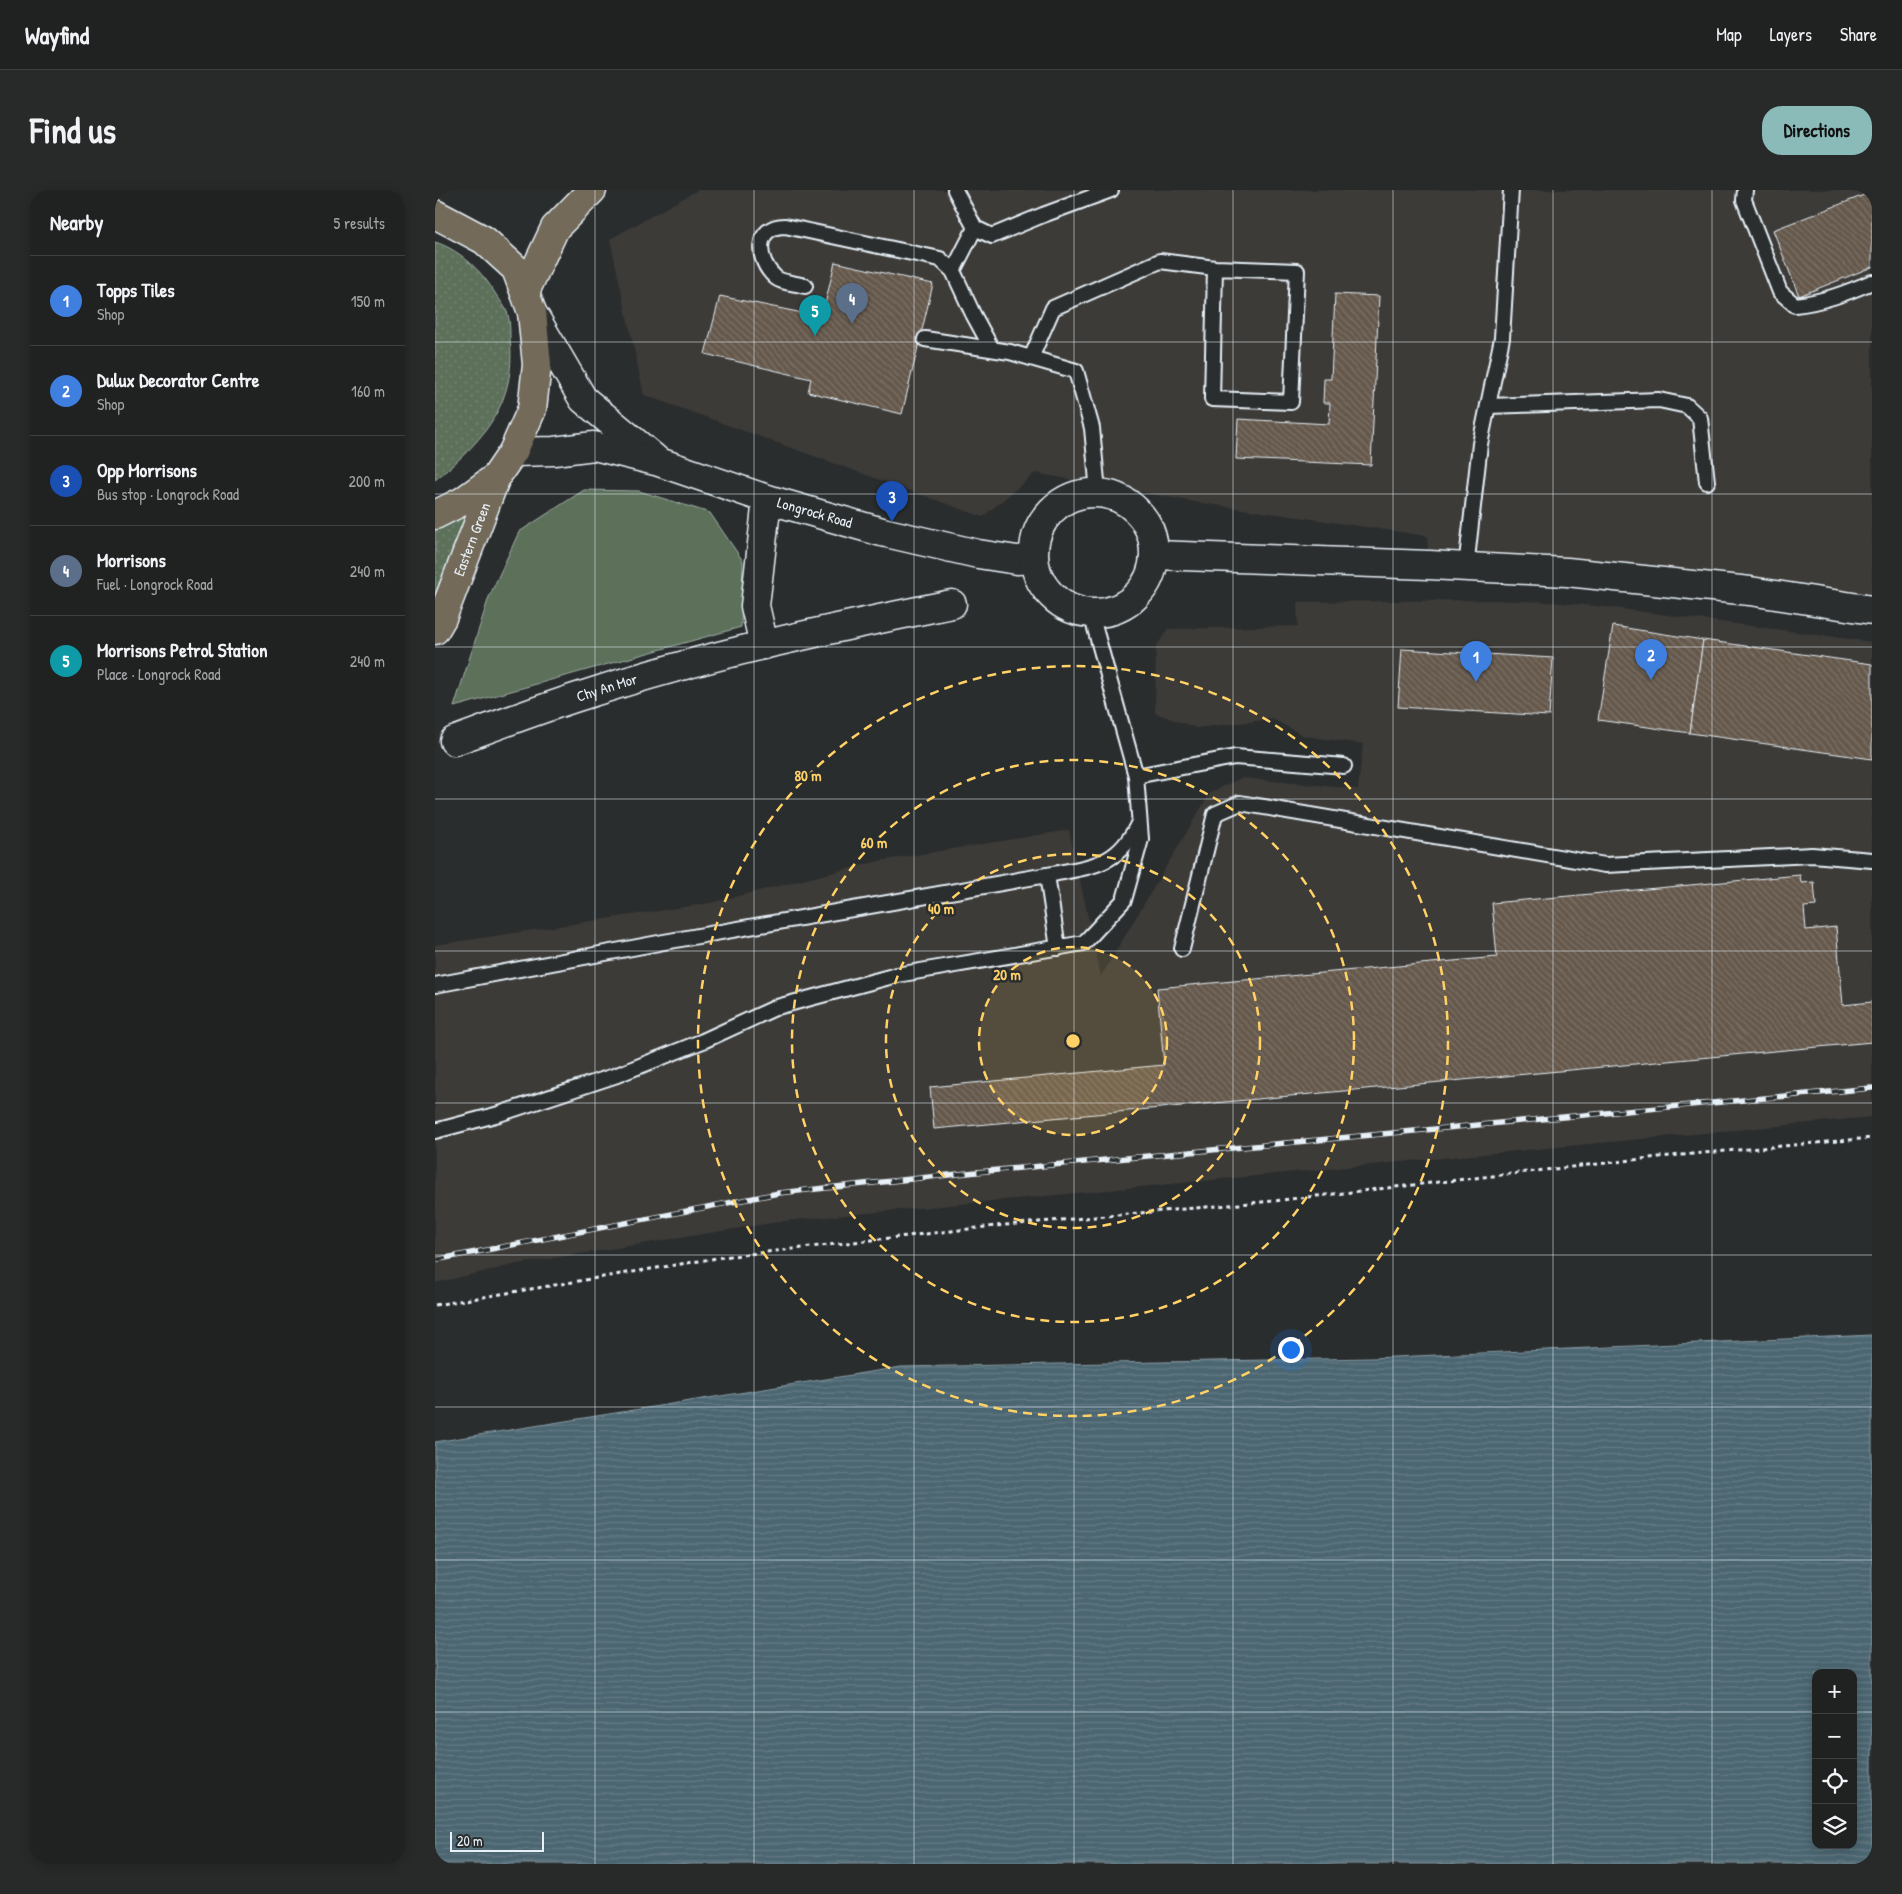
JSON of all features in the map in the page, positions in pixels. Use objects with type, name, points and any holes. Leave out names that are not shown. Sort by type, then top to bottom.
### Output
[{"type":"highway","points":[[529,302],[555,228],[592,190]]},
{"type":"highway","points":[[435,214],[484,240],[516,269],[529,302],[537,365],[532,409],[513,452],[495,477],[463,501],[435,514]]},
{"type":"highway","name":"Eastern Green","points":[[435,630],[442,618],[495,477]]},
{"type":"street","name":"Longrock Road","points":[[529,302],[583,399],[659,462]]},
{"type":"street","name":"Longrock Road","points":[[513,452],[554,451],[594,446],[659,462],[767,499],[882,532],[978,554],[1017,560],[1033,559]]},
{"type":"street","points":[[1098,492],[1124,501],[1132,506],[1145,520],[1152,537],[1155,555],[1151,574],[1142,590],[1127,604],[1110,611],[1091,614],[1063,606],[1042,586],[1033,559],[1034,538],[1043,518],[1058,503],[1077,494],[1098,492]]},
{"type":"street","points":[[764,645],[755,606],[767,499]]},
{"type":"street","points":[[1155,555],[1567,572],[1751,592],[1872,610]]},
{"type":"street","name":"Chy An Mor","points":[[454,741],[587,694],[764,645],[825,630],[952,604]]},
{"type":"lane","points":[[955,190],[975,228],[992,236],[1111,190]]},
{"type":"lane","points":[[1466,568],[1480,444],[1503,338],[1511,190]]},
{"type":"lane","points":[[1745,190],[1744,200],[1780,292],[1795,305],[1815,303],[1839,296],[1872,282]]},
{"type":"lane","points":[[805,286],[777,279],[767,268],[762,258],[761,248],[768,230],[775,226],[785,226],[940,260],[953,271],[992,349]]},
{"type":"lane","points":[[953,271],[975,228]]},
{"type":"lane","points":[[1031,358],[1053,308],[1160,261],[1215,268],[1297,271],[1291,402],[1212,399],[1215,268]]},
{"type":"lane","points":[[925,339],[1010,352],[1076,371],[1092,428],[1098,492]]},
{"type":"lane","points":[[1488,406],[1659,400],[1687,406],[1700,418],[1707,482]]},
{"type":"lane","points":[[435,1132],[499,1114],[617,1075],[703,1041],[777,1007],[897,975],[1084,943],[1124,900],[1141,839],[1136,776],[1091,614]]},
{"type":"lane","points":[[1136,776],[1235,757],[1344,766]]},
{"type":"lane","points":[[1182,949],[1215,814],[1240,803],[1605,865],[1812,855],[1872,860]]},
{"type":"lane","points":[[435,985],[1102,864],[1119,853],[1131,838],[1140,821]]},
{"type":"lane","points":[[1047,875],[1059,948]]},
{"type":"path","points":[[435,1305],[723,1257],[995,1226],[1273,1201],[1659,1156],[1872,1138]]},
{"type":"shaded area","points":[[698,190],[1872,190],[1872,617],[1429,565],[1427,536],[1195,502],[1035,473],[983,517],[644,395],[610,239]]},
{"type":"shaded area","points":[[1490,600],[1550,602],[1607,607],[1872,642],[1872,1117],[784,1221],[517,1264],[435,1283],[435,945],[710,903],[879,861],[1069,830],[1101,976],[1210,793],[1241,778],[1358,789],[1363,744],[1304,736],[1273,719],[1196,728],[1155,713],[1156,647],[1168,629],[1298,626],[1297,602]]},
{"type":"green space","points":[[435,242],[460,255],[475,267],[504,306],[509,322],[511,362],[508,383],[502,402],[493,420],[468,451],[435,480]]},
{"type":"green space","points":[[496,477],[435,630],[435,515]]},
{"type":"green space","points":[[584,490],[639,491],[710,513],[743,561],[741,627],[454,707],[489,597],[519,532]]},
{"type":"water","points":[[1872,1335],[1872,1864],[435,1864],[435,1442],[901,1367],[1372,1358]]},
{"type":"building","points":[[1872,192],[1872,267],[1799,296],[1773,230]]},
{"type":"building","points":[[835,262],[933,284],[902,414],[808,392],[811,379],[705,354],[720,296],[822,317]]},
{"type":"building","points":[[1335,294],[1379,296],[1371,465],[1236,459],[1238,419],[1329,424],[1330,403],[1323,403],[1324,379],[1331,379]]},
{"type":"building","points":[[1613,626],[1703,640],[1690,733],[1598,720]]},
{"type":"building","points":[[1703,640],[1872,664],[1872,759],[1690,733]]},
{"type":"building","points":[[1402,649],[1553,658],[1549,716],[1398,707]]},
{"type":"building","points":[[1800,875],[1801,883],[1814,882],[1816,906],[1804,907],[1806,930],[1836,927],[1843,1005],[1872,1002],[1872,1042],[934,1129],[930,1087],[1164,1065],[1157,988],[1497,957],[1492,903]]},
{"type":"railway","points":[[435,1260],[779,1193],[977,1172],[1872,1088]]},
{"type":"place","name":"Morrisons","points":[[852,324]]},
{"type":"place","name":"Morrisons Petrol Station","points":[[815,336]]},
{"type":"place","name":"Opp Morrisons","points":[[892,522]]},
{"type":"place","name":"Dulux Decorator Centre","points":[[1651,680]]},
{"type":"place","name":"Topps Tiles","points":[[1476,682]]}]
